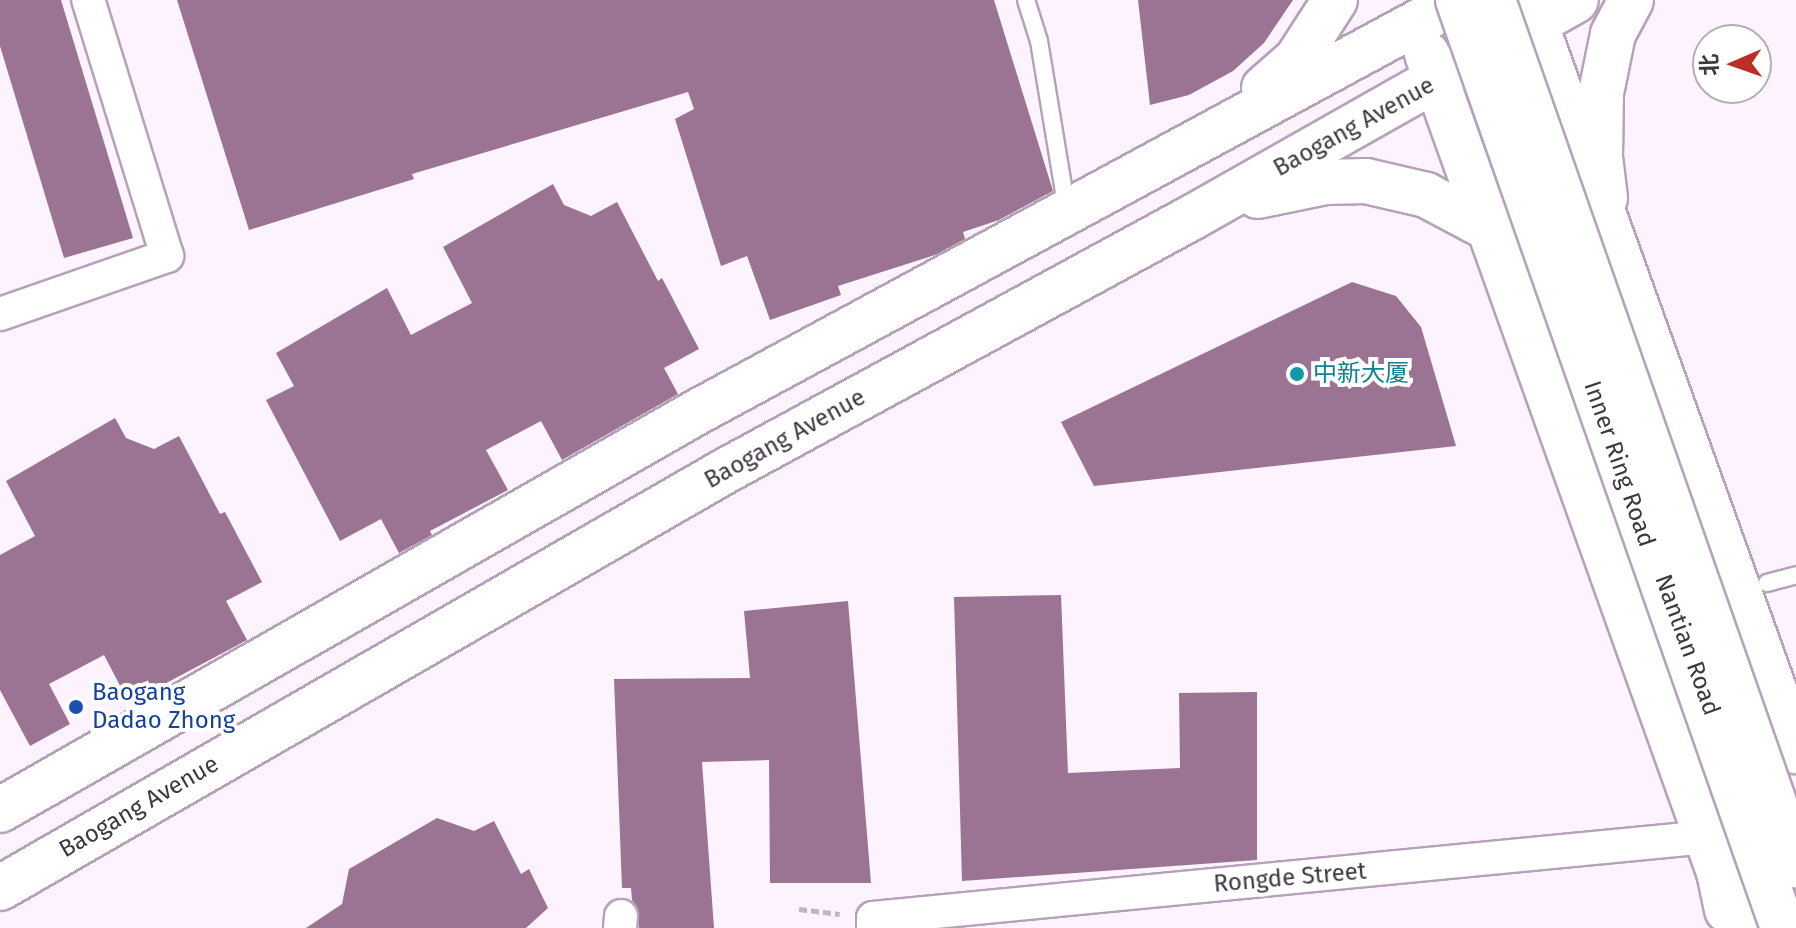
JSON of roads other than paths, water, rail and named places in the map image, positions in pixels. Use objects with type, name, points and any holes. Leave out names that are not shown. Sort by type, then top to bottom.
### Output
[{"type":"main road","points":[[1200,139],[1297,59],[1315,36],[1335,0]]},
{"type":"main road","points":[[0,810],[699,411],[1200,139],[1411,13],[1459,0]]},
{"type":"main road","name":"Nantian Road","points":[[1459,0],[1785,928]]},
{"type":"main road","name":"Inner Ring Road","points":[[1459,0],[1785,928]]},
{"type":"main road","name":"Inner Ring Road","points":[[1493,0],[1796,865]]},
{"type":"main road","name":"Baogang Avenue","points":[[0,888],[727,470],[1191,218],[1480,56],[1531,12],[1576,0]]},
{"type":"main road","points":[[1609,228],[1600,157],[1601,93],[1613,34],[1631,0]]},
{"type":"main road","points":[[1531,12],[1796,751]]},
{"type":"main road","points":[[1411,13],[1739,928]]},
{"type":"main road","points":[[1191,218],[1280,189],[1325,182],[1366,181],[1426,195],[1490,229]]},
{"type":"main road","points":[[1522,320],[1600,396]]},
{"type":"main road","points":[[1554,414],[1630,486]]},
{"type":"main road","points":[[1664,578],[1674,744]]},
{"type":"main road","points":[[1707,699],[1713,855],[1731,928]]},
{"type":"street","points":[[0,314],[167,256],[88,0]]},
{"type":"street","name":"Rongde Street","points":[[873,923],[1713,855]]},
{"type":"lane","points":[[1026,0],[1039,41],[1067,213]]},
{"type":"lane","points":[[1767,583],[1796,575]]},
{"type":"place","name":"中新大厦","points":[[1297,374]]},
{"type":"place","name":"Baogang Dadao Zhong","points":[[76,707]]}]
